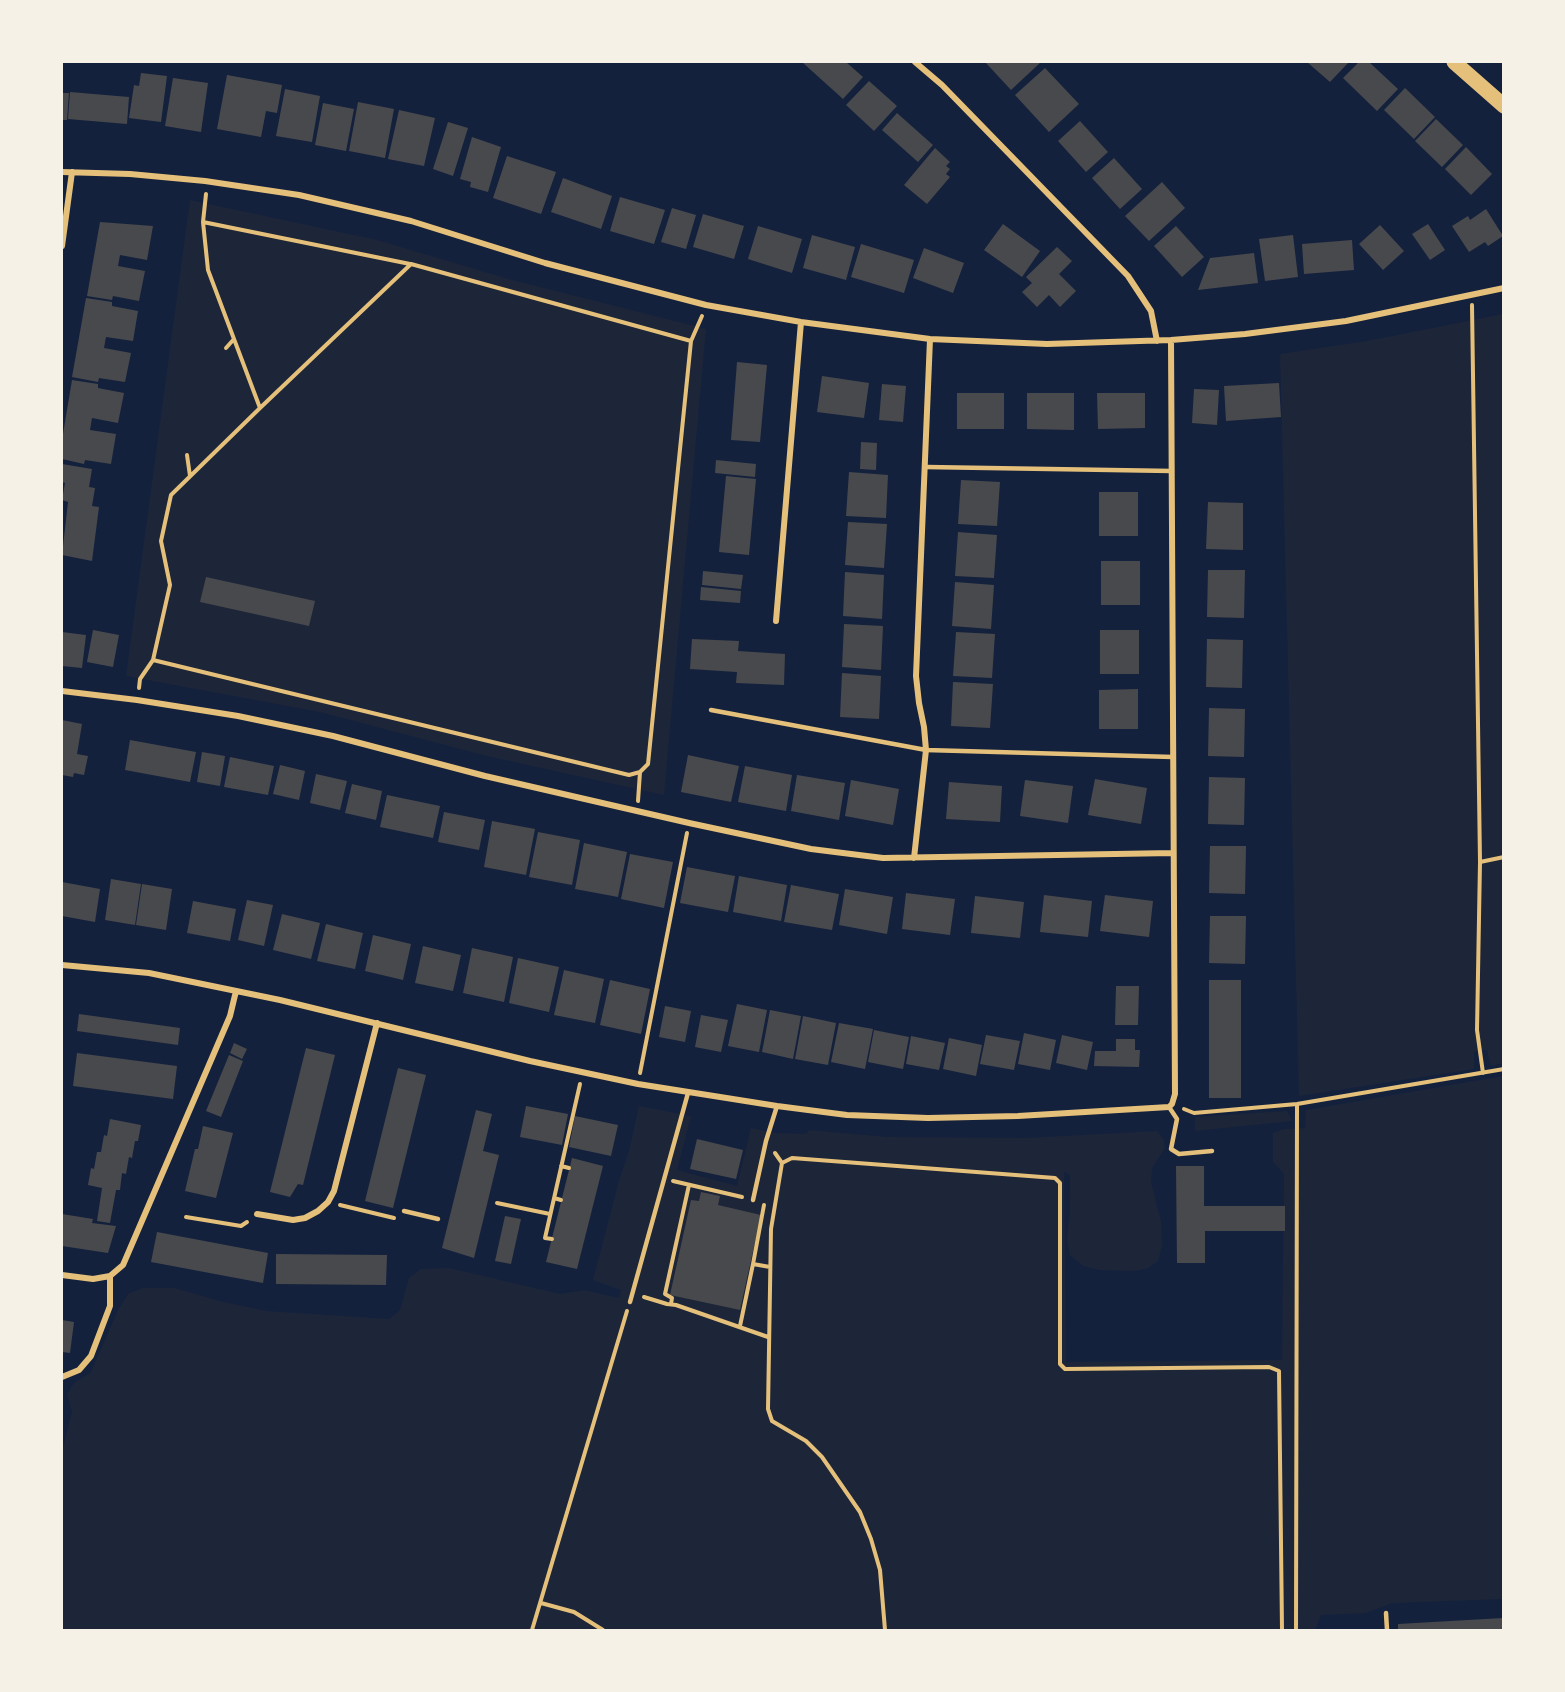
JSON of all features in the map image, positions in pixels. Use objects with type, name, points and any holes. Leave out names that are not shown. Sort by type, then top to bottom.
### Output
[{"type":"main road","points":[[1454,62],[1503,106]]},
{"type":"street","points":[[915,62],[942,85],[1128,276],[1151,310],[1157,341]]},
{"type":"street","points":[[62,172],[130,174],[205,181],[300,195],[411,221],[575,272],[706,305],[801,322],[930,339],[1047,344],[1157,341],[1245,334],[1346,321],[1503,288]]},
{"type":"street","points":[[62,246],[72,172]]},
{"type":"street","points":[[776,621],[801,322]]},
{"type":"street","points":[[914,858],[926,750],[916,676],[930,339]]},
{"type":"street","points":[[62,964],[149,973],[236,991],[638,1084],[847,1115],[928,1118],[1018,1116],[1171,1105],[1175,1094],[1171,340]]},
{"type":"street","points":[[62,691],[238,716],[333,736],[485,776],[810,849],[883,858],[1173,853]]},
{"type":"street","points":[[62,1275],[93,1279],[110,1276],[123,1265],[230,1016],[236,991]]},
{"type":"street","points":[[257,1214],[293,1220],[305,1218],[328,1202],[334,1191],[377,1023]]},
{"type":"street","points":[[62,1377],[79,1370],[91,1356],[110,1306],[110,1276]]},
{"type":"lane","points":[[926,467],[1172,471]]},
{"type":"lane","points":[[711,710],[926,750],[1173,757]]},
{"type":"lane","points":[[630,1302],[688,1093]]},
{"type":"lane","points":[[1171,1105],[1178,1119],[1171,1149],[1179,1154],[1212,1151]]},
{"type":"lane","points":[[753,1200],[766,1141],[777,1106]]},
{"type":"lane","points":[[404,1211],[438,1219]]},
{"type":"lane","points":[[1386,1613],[1387,1630]]},
{"type":"path","points":[[205,181],[207,204],[203,222],[208,270],[261,408]]},
{"type":"path","points":[[203,222],[411,264],[691,340]]},
{"type":"path","points":[[137,700],[140,679],[153,660],[170,585],[161,541],[171,495],[411,264]]},
{"type":"path","points":[[1472,295],[1480,862],[1478,1030],[1483,1073]]},
{"type":"path","points":[[153,660],[629,775],[640,772],[648,764],[691,340],[706,305]]},
{"type":"path","points":[[226,348],[234,339]]},
{"type":"path","points":[[187,455],[190,477]]},
{"type":"path","points":[[637,811],[640,772]]},
{"type":"path","points":[[638,1084],[688,823]]},
{"type":"path","points":[[1480,862],[1503,857]]},
{"type":"path","points":[[1171,1105],[1194,1113],[1297,1104],[1503,1069]]},
{"type":"path","points":[[552,1239],[545,1238],[583,1072]]},
{"type":"path","points":[[1296,1630],[1297,1104]]},
{"type":"path","points":[[766,1141],[782,1163],[773,1213],[770,1267],[767,1399],[772,1421],[806,1441],[827,1464],[860,1512],[880,1570],[885,1630]]},
{"type":"path","points":[[782,1163],[792,1158],[1055,1178],[1060,1182],[1060,1364],[1065,1369],[1269,1367],[1279,1371],[1282,1630]]},
{"type":"path","points":[[561,1166],[569,1168]]},
{"type":"path","points":[[665,1178],[764,1203],[740,1326]]},
{"type":"path","points":[[671,1304],[672,1298],[665,1294],[689,1185]]},
{"type":"path","points":[[554,1198],[561,1200]]},
{"type":"path","points":[[328,1202],[397,1219],[404,1211]]},
{"type":"path","points":[[497,1203],[550,1214]]},
{"type":"path","points":[[186,1217],[241,1226],[257,1214]]},
{"type":"path","points":[[753,1264],[770,1267]]},
{"type":"path","points":[[632,1294],[671,1304],[768,1337]]},
{"type":"path","points":[[532,1630],[630,1302]]},
{"type":"path","points":[[541,1603],[574,1612],[603,1630]]},
{"type":"shaded area","points":[[190,200],[377,240],[512,280],[706,329],[664,795],[487,756],[320,712],[126,676]]},
{"type":"shaded area","points":[[1503,314],[1503,1063],[1491,1066],[1487,1050],[1474,1052],[1474,1069],[1299,1096],[1280,354],[1367,341]]},
{"type":"shaded area","points":[[1503,1076],[1503,1599],[1392,1603],[1366,1613],[1321,1615],[1315,1630],[62,1630],[62,1452],[72,1412],[67,1394],[74,1383],[91,1372],[118,1310],[128,1294],[142,1288],[175,1288],[219,1301],[266,1311],[389,1319],[400,1310],[409,1278],[421,1269],[449,1268],[560,1294],[585,1290],[619,1298],[621,1290],[593,1280],[629,1151],[639,1106],[691,1116],[677,1170],[737,1186],[751,1128],[775,1133],[806,1134],[809,1130],[888,1137],[1026,1138],[1157,1131],[1164,1140],[1165,1148],[1152,1168],[1151,1182],[1161,1221],[1162,1246],[1158,1261],[1148,1268],[1135,1271],[1100,1270],[1083,1266],[1070,1255],[1067,1240],[1070,1175],[1064,1172],[1066,1362],[1282,1360],[1284,1174],[1273,1162],[1273,1133],[1284,1129],[1305,1128],[1306,1110]]},
{"type":"shaded area","points":[[1287,1111],[1292,1121],[1195,1131],[1195,1117]]},
{"type":"building","points":[[802,62],[846,62],[863,77],[843,99]]},
{"type":"building","points":[[985,62],[1041,62],[1011,90]]},
{"type":"building","points":[[1307,62],[1349,62],[1330,82]]},
{"type":"building","points":[[1359,62],[1369,62],[1398,89],[1377,111],[1343,78]]},
{"type":"building","points":[[1045,68],[1079,104],[1049,132],[1015,95]]},
{"type":"building","points":[[141,73],[167,76],[161,122],[129,118],[134,85],[139,86]]},
{"type":"building","points":[[227,75],[282,85],[277,113],[266,111],[261,137],[217,129]]},
{"type":"building","points":[[173,78],[208,83],[201,132],[165,126]]},
{"type":"building","points":[[869,81],[897,106],[874,131],[846,105]]},
{"type":"building","points":[[1405,88],[1435,117],[1414,139],[1384,110]]},
{"type":"building","points":[[285,89],[320,96],[312,142],[276,136]]},
{"type":"building","points":[[70,92],[129,97],[127,124],[68,119]]},
{"type":"building","points":[[62,93],[69,93],[67,120],[62,120]]},
{"type":"building","points":[[358,102],[394,109],[385,158],[349,151]]},
{"type":"building","points":[[323,103],[354,109],[346,151],[315,145]]},
{"type":"building","points":[[399,110],[435,118],[424,166],[388,159]]},
{"type":"building","points":[[897,113],[933,145],[918,162],[882,130]]},
{"type":"building","points":[[1436,119],[1463,145],[1442,167],[1415,141]]},
{"type":"building","points":[[1080,121],[1108,152],[1086,172],[1058,141]]},
{"type":"building","points":[[448,122],[468,128],[453,176],[433,169]]},
{"type":"building","points":[[472,137],[501,147],[488,192],[470,187],[471,182],[460,179]]},
{"type":"building","points":[[1466,147],[1492,174],[1471,195],[1445,169]]},
{"type":"building","points":[[935,148],[950,162],[946,166],[950,169],[946,174],[950,177],[927,204],[904,185]]},
{"type":"building","points":[[507,156],[556,172],[541,214],[493,198]]},
{"type":"building","points":[[1114,158],[1142,189],[1120,209],[1092,178]]},
{"type":"building","points":[[563,178],[612,196],[601,229],[551,212]]},
{"type":"building","points":[[1162,182],[1185,208],[1149,241],[1125,216]]},
{"type":"building","points":[[620,197],[665,210],[654,244],[610,231]]},
{"type":"building","points":[[672,208],[696,215],[686,249],[661,242]]},
{"type":"building","points":[[1486,209],[1503,236],[1488,246],[1485,242],[1469,252],[1452,226],[1468,216],[1470,220]]},
{"type":"building","points":[[703,214],[744,226],[734,259],[693,247]]},
{"type":"building","points":[[100,222],[153,226],[147,260],[120,255],[118,266],[145,271],[139,301],[113,296],[112,300],[87,296]]},
{"type":"building","points":[[1003,224],[1040,251],[1022,277],[984,250]]},
{"type":"building","points":[[1428,224],[1445,250],[1430,260],[1412,234]]},
{"type":"building","points":[[1380,225],[1404,251],[1383,270],[1359,244]]},
{"type":"building","points":[[758,226],[802,239],[792,273],[748,259]]},
{"type":"building","points":[[1176,226],[1204,257],[1182,277],[1154,246]]},
{"type":"building","points":[[812,235],[855,247],[846,280],[803,268]]},
{"type":"building","points":[[1293,235],[1298,277],[1265,281],[1259,239]]},
{"type":"building","points":[[1352,240],[1354,270],[1304,274],[1302,244]]},
{"type":"building","points":[[861,244],[914,260],[904,293],[851,277]]},
{"type":"building","points":[[1057,247],[1072,261],[1059,274],[1076,291],[1060,307],[1049,295],[1037,307],[1022,292],[1032,283],[1026,277]]},
{"type":"building","points":[[924,248],[964,263],[953,293],[913,278]]},
{"type":"building","points":[[1254,253],[1258,283],[1198,290],[1210,258]]},
{"type":"building","points":[[86,298],[112,302],[112,306],[138,311],[133,341],[106,337],[104,348],[131,353],[125,382],[99,378],[98,382],[72,377]]},
{"type":"building","points":[[737,362],[767,365],[760,442],[731,440]]},
{"type":"building","points":[[822,376],[869,383],[864,418],[817,412]]},
{"type":"building","points":[[72,380],[98,384],[98,388],[124,393],[118,423],[92,418],[90,430],[116,434],[111,464],[85,460],[84,464],[62,459],[62,440]]},
{"type":"building","points":[[1279,383],[1281,417],[1226,421],[1224,386]]},
{"type":"building","points":[[882,384],[906,386],[903,422],[879,420]]},
{"type":"building","points":[[1194,389],[1219,390],[1217,425],[1192,423]]},
{"type":"building","points":[[957,393],[1004,393],[1004,429],[957,429]]},
{"type":"building","points":[[1027,393],[1074,393],[1074,430],[1027,429]]},
{"type":"building","points":[[1097,393],[1145,393],[1145,428],[1098,429]]},
{"type":"building","points":[[861,442],[877,443],[876,470],[860,469]]},
{"type":"building","points":[[716,460],[756,464],[755,477],[715,473]]},
{"type":"building","points":[[62,464],[92,469],[89,487],[95,488],[92,506],[99,507],[92,561],[62,555],[68,502],[62,500],[65,483],[62,482]]},
{"type":"building","points":[[849,472],[888,475],[886,518],[846,516]]},
{"type":"building","points":[[726,476],[756,479],[749,555],[719,552]]},
{"type":"building","points":[[961,480],[1000,482],[997,526],[958,524]]},
{"type":"building","points":[[1099,492],[1138,492],[1138,536],[1099,536]]},
{"type":"building","points":[[1208,502],[1243,503],[1243,550],[1206,549]]},
{"type":"building","points":[[848,522],[887,524],[884,568],[845,565]]},
{"type":"building","points":[[958,532],[997,535],[994,578],[955,576]]},
{"type":"building","points":[[1101,561],[1140,561],[1140,605],[1101,605]]},
{"type":"building","points":[[1208,570],[1245,570],[1244,618],[1207,617]]},
{"type":"building","points":[[703,571],[743,575],[741,589],[702,585]]},
{"type":"building","points":[[845,572],[884,575],[882,619],[843,616]]},
{"type":"building","points":[[206,577],[315,601],[309,626],[200,602]]},
{"type":"building","points":[[955,582],[994,585],[991,629],[952,626]]},
{"type":"building","points":[[701,587],[741,591],[740,603],[700,600]]},
{"type":"building","points":[[844,624],[883,626],[881,670],[842,667]]},
{"type":"building","points":[[93,630],[119,635],[113,667],[87,662]]},
{"type":"building","points":[[1100,630],[1139,630],[1139,674],[1100,674]]},
{"type":"building","points":[[62,632],[86,635],[82,668],[62,666]]},
{"type":"building","points":[[956,632],[995,634],[992,678],[953,676]]},
{"type":"building","points":[[692,639],[739,641],[738,651],[785,654],[784,685],[736,683],[737,672],[690,669]]},
{"type":"building","points":[[1207,639],[1243,640],[1242,688],[1206,687]]},
{"type":"building","points":[[842,673],[881,676],[879,719],[840,717]]},
{"type":"building","points":[[953,682],[993,684],[990,728],[951,726]]},
{"type":"building","points":[[1138,689],[1138,729],[1099,729],[1099,690]]},
{"type":"building","points":[[1209,708],[1245,709],[1244,757],[1208,756]]},
{"type":"building","points":[[62,720],[82,724],[77,754],[88,756],[84,775],[74,773],[73,777],[62,775]]},
{"type":"building","points":[[130,740],[196,752],[190,782],[125,770]]},
{"type":"building","points":[[202,752],[225,756],[220,786],[197,782]]},
{"type":"building","points":[[688,755],[739,766],[731,802],[681,792]]},
{"type":"building","points":[[230,757],[274,766],[268,795],[224,787]]},
{"type":"building","points":[[280,765],[305,771],[299,800],[273,794]]},
{"type":"building","points":[[745,766],[792,775],[786,811],[738,802]]},
{"type":"building","points":[[316,774],[347,781],[340,810],[310,803]]},
{"type":"building","points":[[797,775],[845,783],[839,820],[791,811]]},
{"type":"building","points":[[1209,777],[1245,778],[1244,825],[1208,824]]},
{"type":"building","points":[[1095,779],[1147,788],[1141,824],[1088,815]]},
{"type":"building","points":[[851,780],[899,789],[893,825],[845,816]]},
{"type":"building","points":[[1025,780],[1073,786],[1068,823],[1020,816]]},
{"type":"building","points":[[949,782],[1002,786],[1000,822],[946,819]]},
{"type":"building","points":[[352,784],[382,791],[376,820],[345,813]]},
{"type":"building","points":[[387,795],[440,806],[433,838],[380,827]]},
{"type":"building","points":[[444,812],[485,820],[479,850],[438,842]]},
{"type":"building","points":[[492,821],[535,829],[526,875],[484,867]]},
{"type":"building","points":[[538,832],[580,840],[572,885],[529,877]]},
{"type":"building","points":[[584,843],[627,852],[618,897],[575,889]]},
{"type":"building","points":[[1210,846],[1246,846],[1245,894],[1209,893]]},
{"type":"building","points":[[630,854],[673,862],[664,908],[621,899]]},
{"type":"building","points":[[687,867],[735,876],[728,912],[680,903]]},
{"type":"building","points":[[739,876],[787,885],[781,921],[733,912]]},
{"type":"building","points":[[111,879],[141,884],[135,925],[105,920]]},
{"type":"building","points":[[62,882],[100,889],[95,922],[62,916]]},
{"type":"building","points":[[142,884],[172,889],[166,930],[136,925]]},
{"type":"building","points":[[791,885],[839,894],[832,930],[784,922]]},
{"type":"building","points":[[845,889],[893,897],[887,934],[839,925]]},
{"type":"building","points":[[906,893],[955,899],[950,935],[902,929]]},
{"type":"building","points":[[1044,895],[1092,901],[1088,937],[1040,932]]},
{"type":"building","points":[[1105,895],[1153,901],[1149,937],[1100,931]]},
{"type":"building","points":[[975,896],[1024,902],[1020,938],[971,933]]},
{"type":"building","points":[[247,900],[273,905],[264,946],[238,940]]},
{"type":"building","points":[[193,901],[236,909],[230,941],[187,933]]},
{"type":"building","points":[[282,914],[320,923],[311,959],[273,950]]},
{"type":"building","points":[[1210,916],[1246,916],[1245,964],[1209,963]]},
{"type":"building","points":[[326,924],[363,933],[355,969],[317,961]]},
{"type":"building","points":[[373,935],[411,944],[403,980],[365,971]]},
{"type":"building","points":[[423,946],[461,955],[453,991],[415,983]]},
{"type":"building","points":[[472,948],[513,957],[504,1002],[463,993]]},
{"type":"building","points":[[518,958],[559,967],[549,1012],[509,1003]]},
{"type":"building","points":[[564,970],[604,979],[595,1023],[554,1015]]},
{"type":"building","points":[[610,980],[650,989],[641,1034],[600,1025]]},
{"type":"building","points":[[1209,980],[1241,980],[1241,1098],[1209,1098]]},
{"type":"building","points":[[1116,986],[1139,986],[1138,1025],[1115,1025]]},
{"type":"building","points":[[737,1004],[767,1010],[759,1052],[728,1046]]},
{"type":"building","points":[[665,1006],[691,1011],[685,1042],[659,1037]]},
{"type":"building","points":[[770,1010],[801,1016],[793,1059],[762,1052]]},
{"type":"building","points":[[79,1014],[180,1028],[178,1045],[77,1031]]},
{"type":"building","points":[[701,1015],[728,1020],[721,1052],[695,1047]]},
{"type":"building","points":[[803,1016],[836,1023],[828,1065],[795,1059]]},
{"type":"building","points":[[839,1023],[873,1029],[865,1069],[831,1062]]},
{"type":"building","points":[[874,1030],[909,1037],[903,1069],[868,1062]]},
{"type":"building","points":[[1024,1033],[1056,1040],[1050,1070],[1018,1064]]},
{"type":"building","points":[[986,1035],[1020,1041],[1014,1070],[980,1064]]},
{"type":"building","points":[[1062,1035],[1093,1042],[1087,1070],[1056,1063]]},
{"type":"building","points":[[911,1036],[945,1043],[939,1070],[906,1064]]},
{"type":"building","points":[[949,1038],[982,1045],[976,1076],[943,1069]]},
{"type":"building","points":[[1116,1039],[1135,1039],[1135,1050],[1140,1050],[1139,1067],[1094,1066],[1095,1051],[1116,1051]]},
{"type":"building","points":[[234,1043],[247,1049],[242,1059],[230,1053]]},
{"type":"building","points":[[306,1048],[335,1055],[303,1185],[298,1184],[290,1197],[270,1192]]},
{"type":"building","points":[[77,1053],[177,1066],[173,1099],[73,1086]]},
{"type":"building","points":[[229,1055],[243,1061],[221,1117],[206,1111]]},
{"type":"building","points":[[398,1068],[426,1075],[393,1208],[365,1201]]},
{"type":"building","points":[[526,1106],[568,1114],[562,1145],[520,1137]]},
{"type":"building","points":[[476,1110],[492,1114],[483,1151],[499,1155],[474,1258],[442,1248]]},
{"type":"building","points":[[575,1116],[618,1125],[611,1156],[569,1147]]},
{"type":"building","points":[[110,1119],[141,1125],[132,1158],[129,1157],[126,1174],[122,1173],[120,1190],[116,1190],[110,1223],[97,1221],[102,1188],[88,1185],[97,1152],[101,1152],[104,1135],[107,1136]]},
{"type":"building","points":[[203,1126],[233,1133],[216,1198],[185,1191]]},
{"type":"building","points":[[697,1139],[743,1150],[736,1179],[690,1169]]},
{"type":"building","points":[[572,1158],[603,1166],[577,1269],[546,1262]]},
{"type":"building","points":[[1176,1166],[1204,1166],[1204,1206],[1285,1206],[1285,1231],[1205,1231],[1205,1263],[1177,1263]]},
{"type":"building","points":[[701,1192],[720,1196],[718,1205],[761,1215],[740,1310],[670,1295],[691,1200],[699,1201]]},
{"type":"building","points":[[62,1214],[93,1219],[92,1223],[116,1226],[108,1253],[62,1246]]},
{"type":"building","points":[[505,1216],[521,1219],[511,1264],[495,1261]]},
{"type":"building","points":[[157,1232],[268,1253],[263,1283],[151,1262]]},
{"type":"building","points":[[276,1254],[387,1255],[386,1285],[276,1284]]},
{"type":"building","points":[[62,1320],[74,1322],[70,1353],[62,1352]]},
{"type":"building","points":[[1503,1618],[1503,1630],[1398,1630],[1398,1624]]}]
